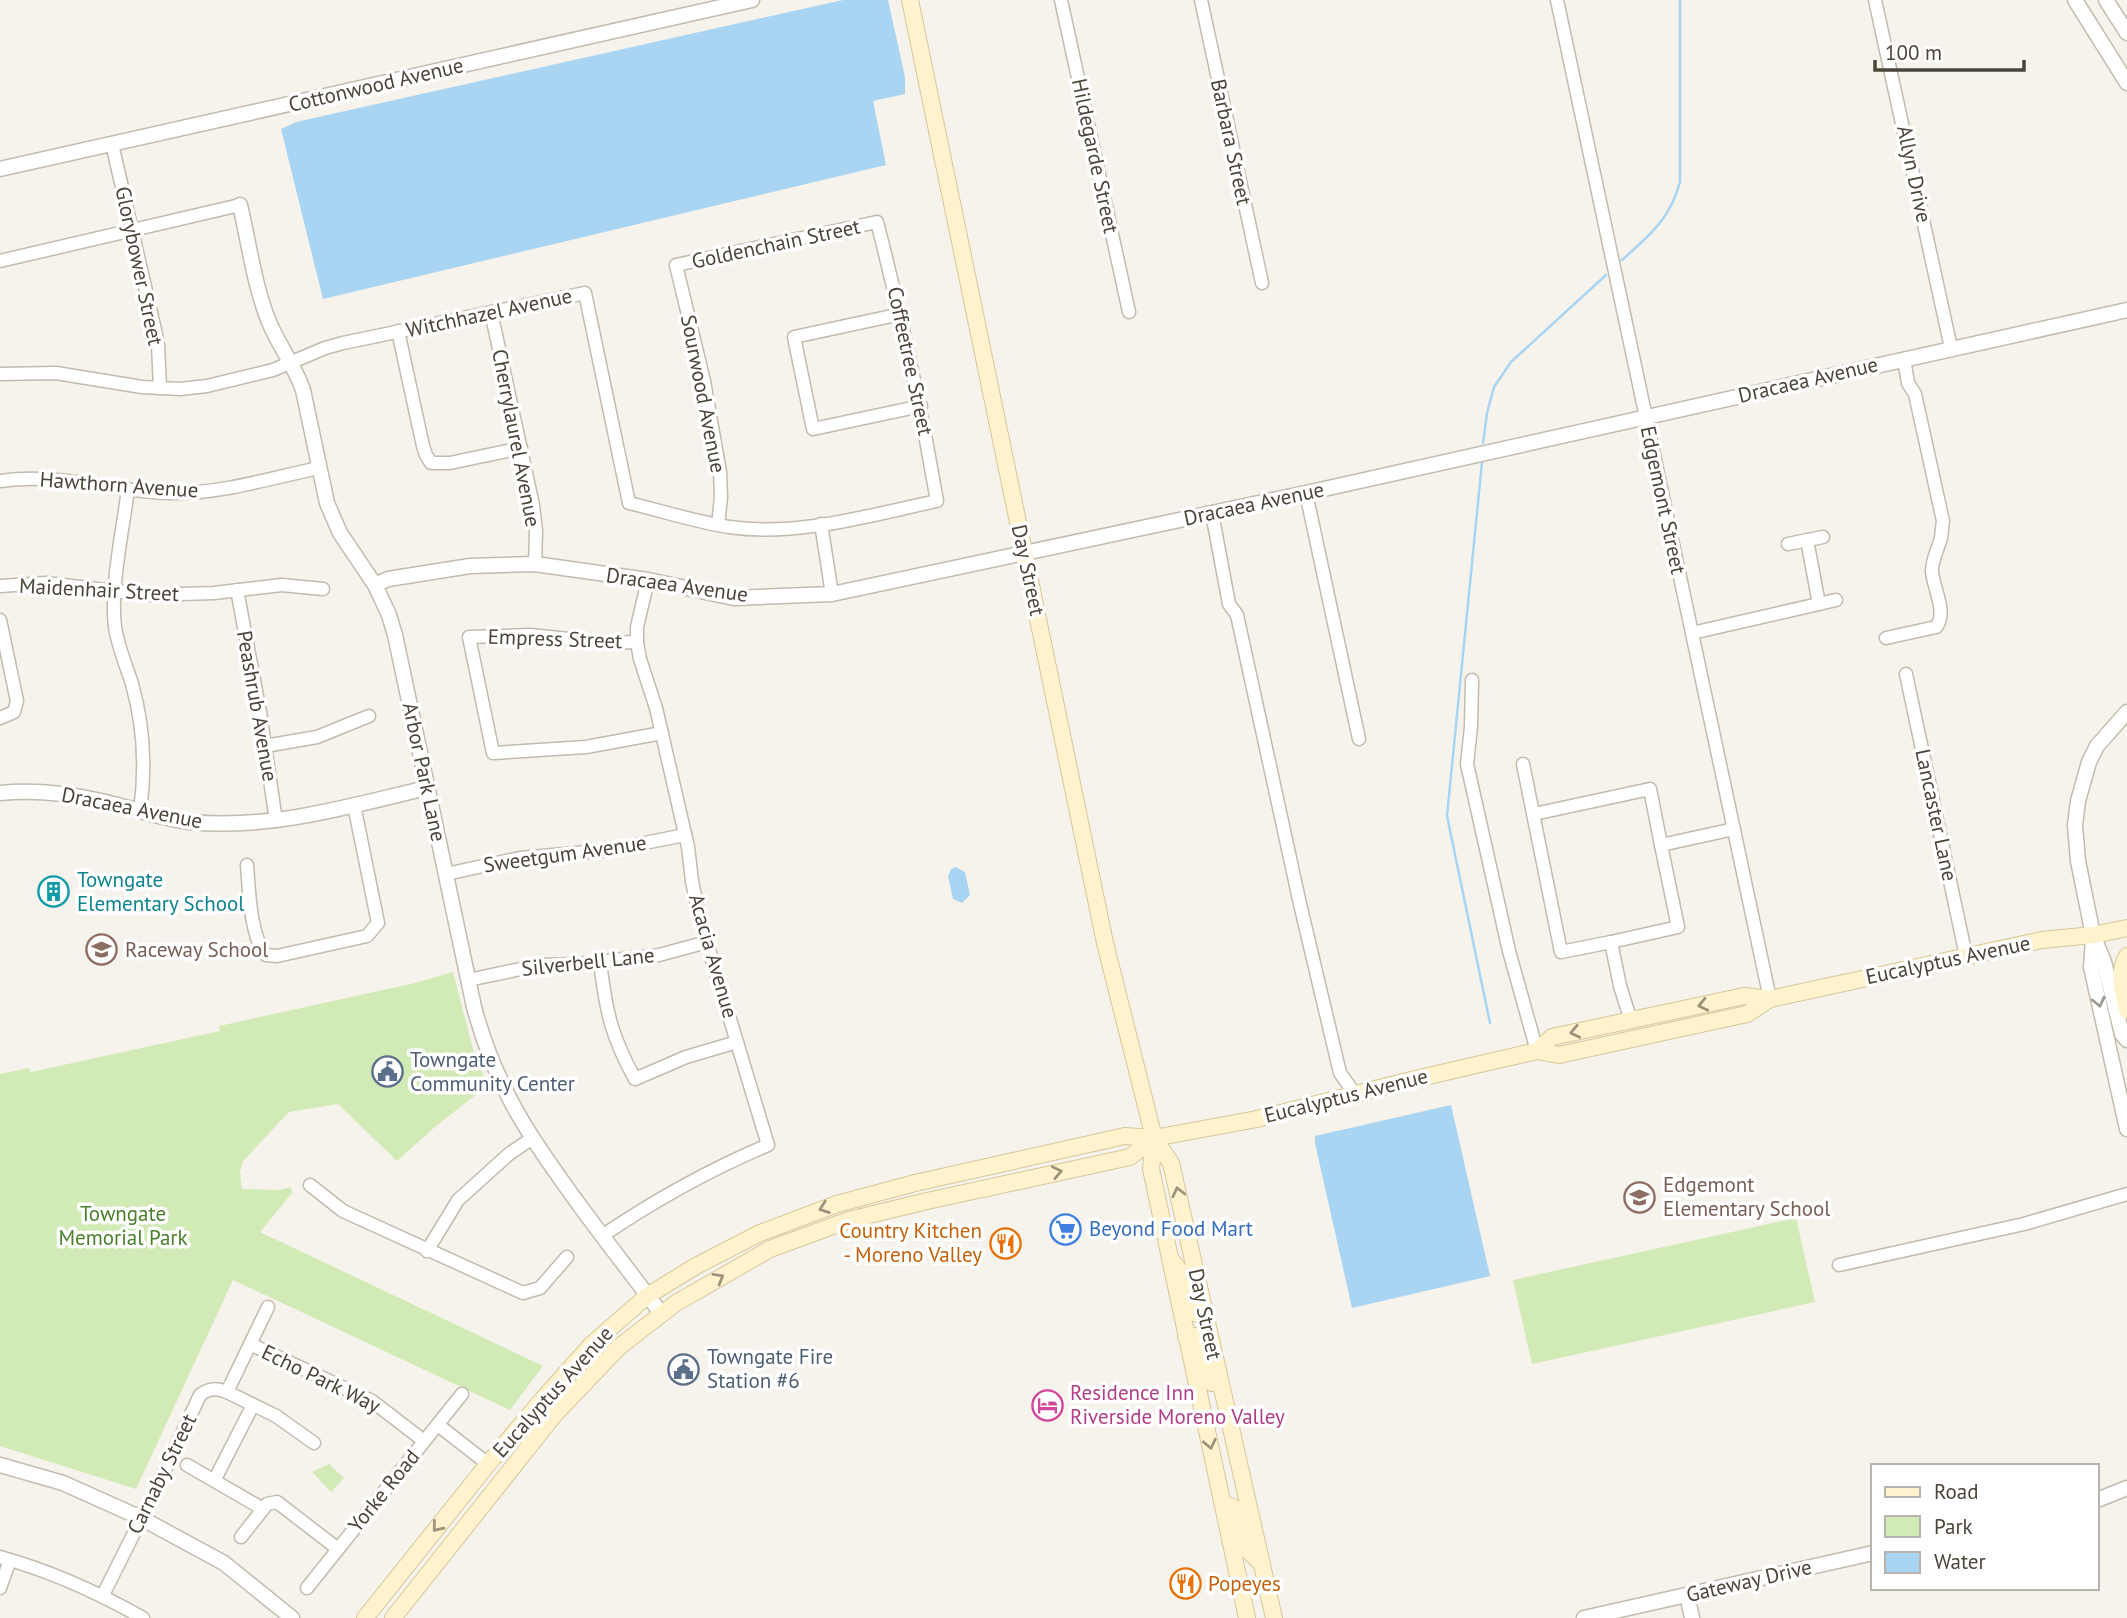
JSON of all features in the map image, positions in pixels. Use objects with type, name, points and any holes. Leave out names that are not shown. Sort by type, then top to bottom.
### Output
[{"type":"main road","name":"Day Street","points":[[910,0],[1105,943],[1154,1138],[1171,1163],[1274,1618]]},
{"type":"main road","name":"Eucalyptus Avenue","points":[[1537,1051],[1552,1037],[1744,996],[1770,999],[2042,940],[2093,935],[2127,928]]},
{"type":"main road","points":[[2127,956],[2121,975],[2127,1010]]},
{"type":"main road","name":"Eucalyptus Avenue","points":[[365,1618],[488,1464],[591,1345],[647,1296],[696,1266],[760,1233],[838,1204],[943,1177],[1125,1136],[1154,1138],[1257,1119],[1537,1051],[1559,1055],[1747,1014],[1770,999]]},
{"type":"main road","name":"Day Street","points":[[1154,1138],[1150,1170],[1247,1618]]},
{"type":"main road","name":"Eucalyptus Avenue","points":[[393,1618],[555,1414],[605,1360],[661,1313],[771,1249],[849,1220],[1130,1157],[1154,1138]]},
{"type":"main road","points":[[963,1193],[970,1181],[1020,1169],[1057,1152]]},
{"type":"main road","points":[[849,1220],[876,1203],[924,1192],[943,1177]]},
{"type":"main road","points":[[1169,1257],[1185,1277],[1192,1310],[1197,1314],[1206,1313]]},
{"type":"main road","points":[[1186,1336],[1199,1338],[1209,1377],[1225,1406]]},
{"type":"main road","points":[[500,1482],[503,1465],[547,1407],[550,1391]]},
{"type":"main road","points":[[468,1522],[464,1514],[492,1479],[488,1464]]},
{"type":"main road","points":[[1223,1504],[1233,1507],[1247,1550],[1262,1564]]},
{"type":"street","name":"Cottonwood Avenue","points":[[0,169],[752,0]]},
{"type":"street","name":"Hildegarde Street","points":[[1061,0],[1129,313]]},
{"type":"street","name":"Barbara Street","points":[[1200,0],[1262,283]]},
{"type":"street","name":"Edgemont Street","points":[[1557,0],[1770,999]]},
{"type":"street","name":"Allyn Drive","points":[[1875,0],[1951,348]]},
{"type":"street","points":[[2075,0],[2127,83]]},
{"type":"street","points":[[2106,0],[2127,33]]},
{"type":"street","name":"Glorybower Street","points":[[112,144],[158,345],[160,388]]},
{"type":"street","points":[[0,261],[240,205]]},
{"type":"street","name":"Arbor Park Lane","points":[[240,205],[267,318],[303,390],[327,503],[340,533],[376,585],[395,635],[468,980],[488,1052],[511,1104],[531,1139],[661,1313]]},
{"type":"street","name":"Goldenchain Street","points":[[676,265],[877,222]]},
{"type":"street","name":"Coffeetree Street","points":[[877,222],[921,406],[937,501]]},
{"type":"street","name":"Sourwood Avenue","points":[[676,265],[704,381],[719,464],[721,485],[718,525]]},
{"type":"street","name":"Witchhazel Avenue","points":[[0,374],[56,373],[160,388],[206,386],[273,370],[325,348],[585,293],[629,503],[729,527],[776,529],[821,524],[937,501]]},
{"type":"street","name":"Dracaea Avenue","points":[[376,585],[388,579],[470,566],[535,564],[648,580],[734,598],[832,594],[1306,493],[2127,310]]},
{"type":"street","name":"Cherrylaurel Avenue","points":[[491,312],[535,518],[535,564]]},
{"type":"street","points":[[901,314],[794,337],[810,416],[813,429],[921,406]]},
{"type":"street","points":[[398,331],[425,455],[431,463],[450,463],[521,448]]},
{"type":"street","points":[[1886,638],[1936,627],[1940,622],[1932,569],[1943,521],[1915,394],[1908,383],[1904,359]]},
{"type":"street","name":"Hawthorn Avenue","points":[[0,481],[62,480],[170,493],[209,491],[319,468]]},
{"type":"street","points":[[128,489],[114,609],[117,640],[131,683],[142,732],[145,770],[140,811]]},
{"type":"street","points":[[1306,493],[1359,739]]},
{"type":"street","points":[[1212,513],[1229,604],[1237,615],[1340,1073],[1355,1094]]},
{"type":"street","points":[[821,524],[832,594]]},
{"type":"street","points":[[1788,544],[1824,537]]},
{"type":"street","points":[[1807,540],[1819,604]]},
{"type":"street","name":"Acacia Avenue","points":[[602,1236],[674,1190],[768,1145],[696,903],[685,835],[662,733],[640,659],[637,627],[648,580]]},
{"type":"street","name":"Maidenhair Street","points":[[0,586],[46,583],[149,595],[282,585],[323,589]]},
{"type":"street","name":"Peashrub Avenue","points":[[237,590],[276,821]]},
{"type":"street","points":[[1692,633],[1836,600]]},
{"type":"street","points":[[0,620],[17,701],[14,712],[0,718]]},
{"type":"street","name":"Empress Street","points":[[637,642],[608,643],[530,635],[469,637],[493,754],[586,747],[662,733]]},
{"type":"street","name":"Lancaster Lane","points":[[1906,674],[1966,956]]},
{"type":"street","points":[[1472,680],[1467,764],[1509,951],[1537,1051]]},
{"type":"street","points":[[2127,712],[2097,746],[2086,770],[2075,825],[2077,852],[2093,935],[2104,962],[2122,1034],[2127,1040]]},
{"type":"street","points":[[265,746],[317,737],[369,716]]},
{"type":"street","points":[[1523,764],[1561,952],[1678,927],[1650,789],[1534,814]]},
{"type":"street","name":"Dracaea Avenue","points":[[0,793],[67,794],[161,817],[242,824],[276,821],[428,788]]},
{"type":"street","points":[[247,865],[250,905],[260,947],[266,955],[276,956],[368,936],[378,923],[354,805]]},
{"type":"street","points":[[1661,845],[1734,829]]},
{"type":"street","name":"Sweetgum Avenue","points":[[446,874],[520,858],[609,850],[685,835]]},
{"type":"street","points":[[2093,935],[2091,967],[2127,1129]]},
{"type":"street","name":"Silverbell Lane","points":[[468,980],[540,965],[659,955],[707,942]]},
{"type":"street","points":[[1611,942],[1630,1021]]},
{"type":"street","points":[[600,962],[609,1023],[635,1079],[686,1057],[737,1042]]},
{"type":"street","points":[[427,1251],[458,1200],[509,1154],[531,1139]]},
{"type":"street","points":[[310,1185],[343,1211],[523,1293],[540,1288],[567,1257]]},
{"type":"street","points":[[1839,1265],[2024,1224],[2127,1195]]},
{"type":"street","points":[[268,1307],[227,1392],[276,1416],[314,1443]]},
{"type":"street","name":"Echo Park Way","points":[[250,1344],[372,1401],[424,1441]]},
{"type":"street","name":"Carnaby Street","points":[[103,1595],[200,1395],[212,1389],[227,1392]]},
{"type":"street","name":"Yorke Road","points":[[307,1588],[462,1394]]},
{"type":"street","points":[[215,1479],[253,1405]]},
{"type":"street","points":[[438,1425],[488,1464]]},
{"type":"street","points":[[0,1465],[63,1483],[141,1518],[224,1563],[292,1618]]},
{"type":"street","points":[[187,1465],[263,1509]]},
{"type":"street","points":[[2099,1499],[2127,1488]]},
{"type":"street","points":[[241,1537],[270,1502],[276,1502],[338,1549]]},
{"type":"street","name":"Gateway Drive","points":[[1584,1618],[1871,1553]]},
{"type":"street","points":[[0,1588],[5,1559],[103,1595],[143,1618]]},
{"type":"street","points":[[1687,1595],[1692,1618]]},
{"type":"green space","name":"Towngate Memorial Park","points":[[453,972],[473,1049],[488,1087],[436,1126],[397,1161],[338,1104],[289,1112],[243,1161],[240,1172],[242,1189],[280,1190],[291,1187],[292,1193],[260,1232],[543,1366],[510,1410],[233,1280],[136,1489],[0,1446],[0,1074],[29,1068],[31,1072],[220,1031],[219,1026],[415,983]]},
{"type":"green space","points":[[1796,1218],[1815,1302],[1532,1364],[1513,1280]]},
{"type":"green space","points":[[329,1464],[344,1478],[331,1492],[312,1472]]},
{"type":"water","points":[[843,0],[888,0],[905,77],[905,94],[873,101],[886,165],[323,299],[281,129],[296,122]]},
{"type":"water","points":[[956,867],[965,872],[970,895],[962,903],[953,899],[948,876],[951,869]]},
{"type":"water","points":[[1451,1105],[1490,1276],[1352,1308],[1315,1136]]},
{"type":"waterway","points":[[1622,260],[1665,216],[1680,182],[1680,0]]},
{"type":"waterway","points":[[1483,443],[1494,387],[1511,362],[1606,275]]},
{"type":"waterway","points":[[1482,462],[1447,816],[1490,1023]]},
{"type":"place","name":"Towngate Elementary School","points":[[54,892]]},
{"type":"place","name":"Raceway School","points":[[102,950]]},
{"type":"place","name":"Towngate Community Center","points":[[387,1072]]},
{"type":"place","name":"Edgemont Elementary School","points":[[1640,1197]]},
{"type":"place","name":"Beyond Food Mart","points":[[1066,1229]]},
{"type":"place","name":"Country Kitchen - Moreno Valley","points":[[1005,1243]]},
{"type":"place","name":"Towngate Fire Station #6","points":[[684,1369]]},
{"type":"place","name":"Residence Inn Riverside Moreno Valley","points":[[1047,1405]]},
{"type":"place","name":"Popeyes","points":[[1185,1584]]}]
